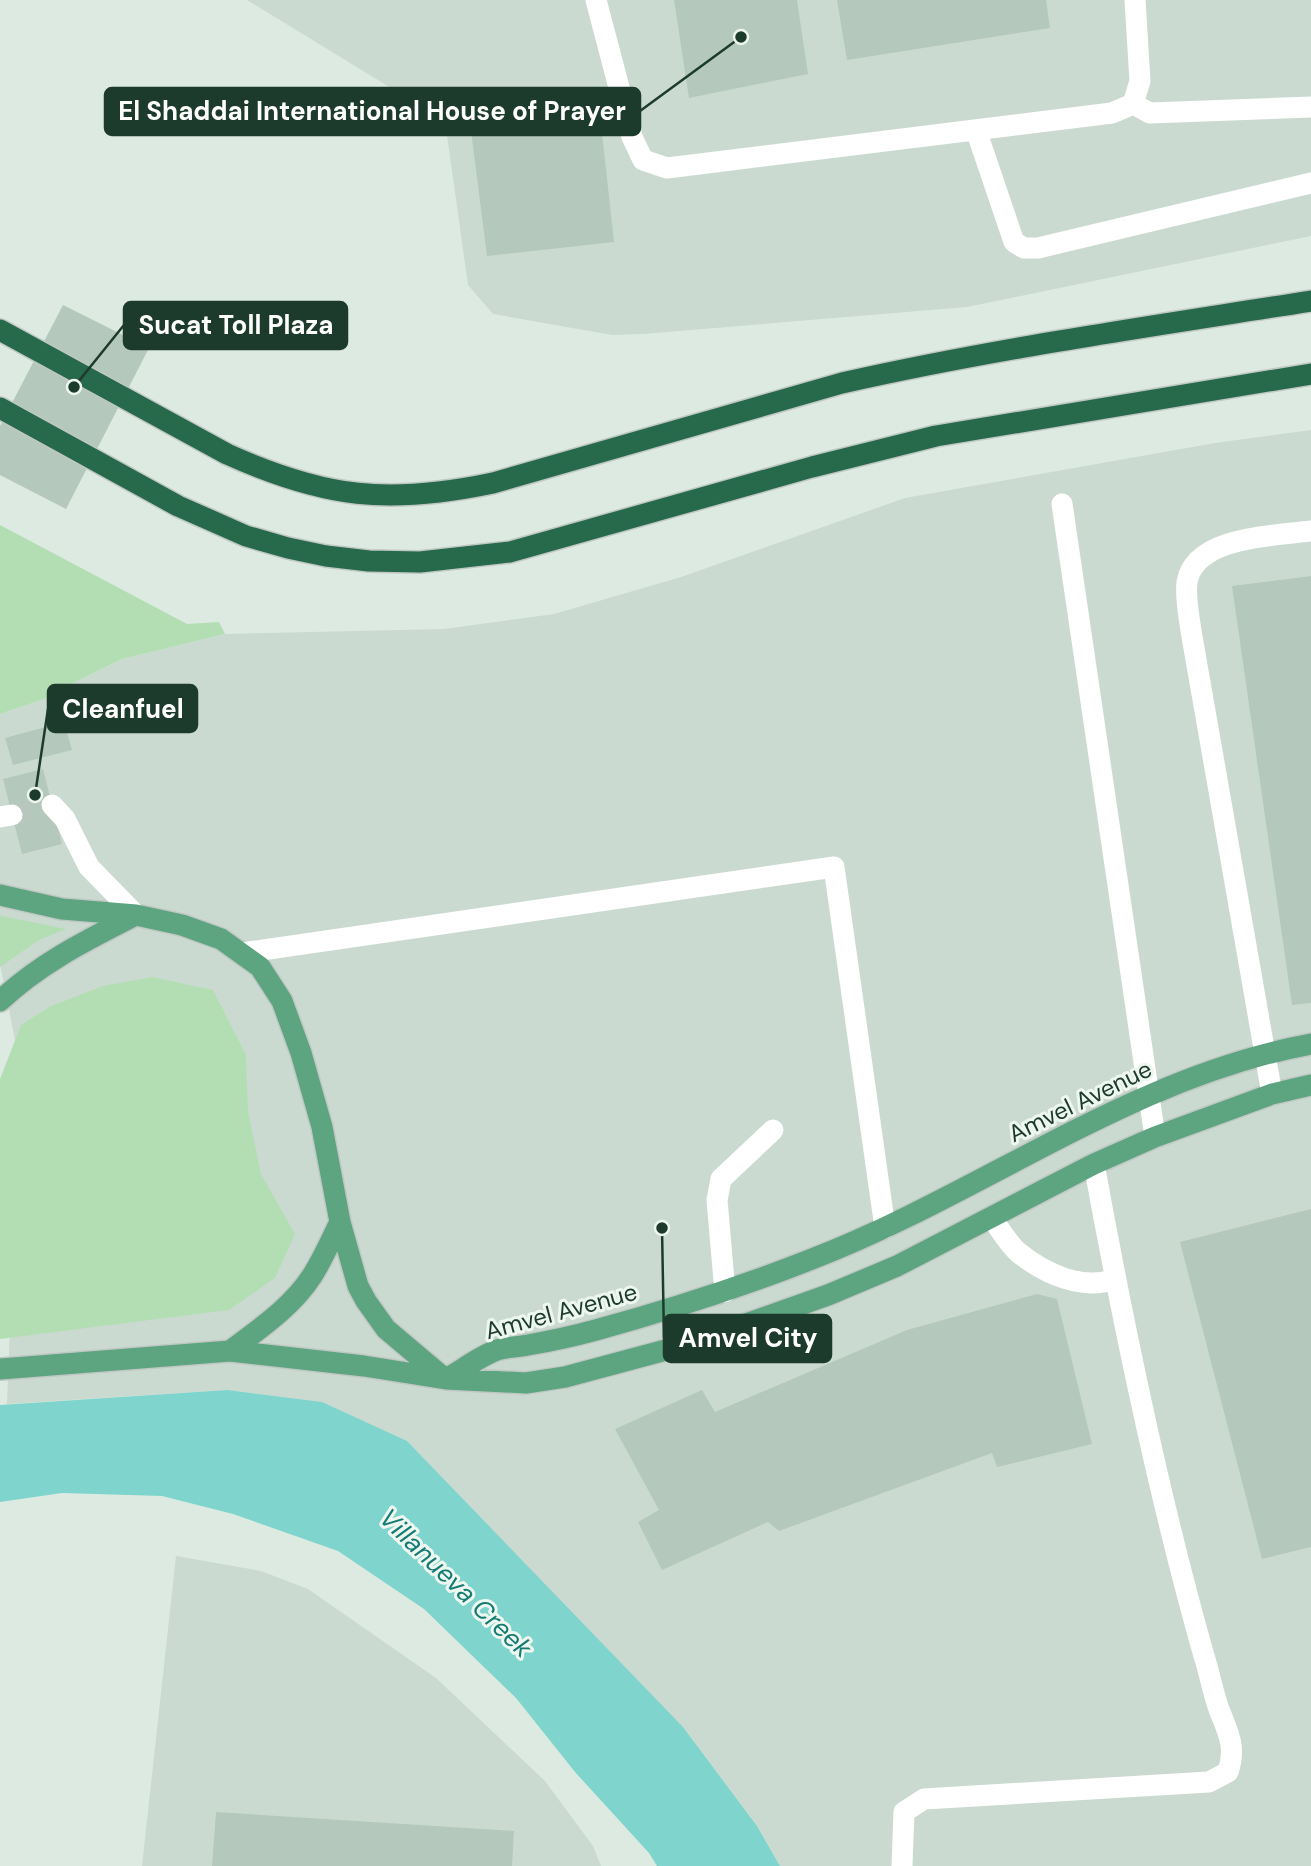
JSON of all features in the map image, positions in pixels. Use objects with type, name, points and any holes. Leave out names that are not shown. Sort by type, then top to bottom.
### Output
[{"type":"highway","points":[[0,330],[227,454],[258,468],[317,488],[374,496],[398,496],[457,491],[493,483],[842,383],[886,373],[959,358],[1311,300]]},
{"type":"highway","points":[[0,408],[178,506],[246,536],[326,556],[369,561],[420,562],[510,552],[812,467],[936,436],[1311,374]]},
{"type":"main road","points":[[0,895],[62,909],[136,915],[182,925],[221,939],[260,967],[271,981],[292,1026],[322,1127],[340,1222],[358,1286],[386,1329],[446,1379]]},
{"type":"main road","points":[[0,1001],[46,963],[136,915]]},
{"type":"main road","name":"Amvel Avenue","points":[[446,1379],[497,1350],[592,1331],[725,1292],[814,1259],[885,1228],[1149,1095],[1212,1069],[1265,1053],[1311,1044]]},
{"type":"main road","name":"Amvel Avenue","points":[[446,1379],[533,1382],[595,1371],[681,1346],[828,1295],[897,1266],[1094,1164],[1155,1137],[1272,1094],[1311,1086]]},
{"type":"main road","points":[[230,1351],[268,1323],[311,1277],[340,1222]]},
{"type":"main road","points":[[0,1369],[230,1351],[364,1366],[446,1379]]},
{"type":"street","points":[[596,0],[632,137],[643,160],[667,168],[1112,113],[1133,104],[1140,81],[1135,0]]},
{"type":"street","points":[[1133,104],[1150,113],[1311,107]]},
{"type":"street","points":[[976,130],[1014,242],[1024,248],[1038,248],[1311,183]]},
{"type":"street","points":[[1062,504],[1155,1137]]},
{"type":"street","points":[[1272,1094],[1191,631],[1188,581],[1192,567],[1211,550],[1241,541],[1311,531]]},
{"type":"street","points":[[52,805],[65,819],[89,867],[136,915]]},
{"type":"street","points":[[242,953],[834,867],[885,1228]]},
{"type":"street","points":[[725,1292],[717,1200],[721,1179],[773,1130]]},
{"type":"street","points":[[902,1866],[904,1812],[924,1799],[1209,1782],[1228,1772],[1233,1759],[1231,1739],[1220,1712],[1175,1548],[1115,1279],[1094,1164]]},
{"type":"street","points":[[992,1219],[1017,1252],[1041,1267],[1078,1284],[1102,1284],[1115,1279]]},
{"type":"shaded area","points":[[247,0],[1311,0],[1311,236],[967,307],[612,335],[493,314],[468,285],[445,121]]},
{"type":"shaded area","points":[[1311,430],[1311,1866],[780,1866],[757,1826],[683,1727],[227,1390],[7,1404],[20,1066],[0,964],[0,714],[53,696],[122,659],[225,634],[444,629],[554,614],[681,577],[905,498],[1215,443]]},
{"type":"shaded area","points":[[176,1556],[261,1571],[308,1589],[436,1678],[545,1781],[593,1846],[601,1866],[142,1866]]},
{"type":"green space","points":[[0,525],[187,624],[219,622],[225,634],[122,659],[53,696],[0,714]]},
{"type":"green space","points":[[0,916],[66,929],[39,940],[0,967]]},
{"type":"green space","points":[[152,977],[213,990],[246,1055],[248,1112],[261,1174],[295,1234],[275,1278],[229,1310],[0,1339],[0,1079],[21,1025],[51,1006],[103,986]]},
{"type":"water","name":"Villanueva Creek","points":[[227,1390],[322,1402],[407,1441],[683,1727],[757,1826],[780,1866],[657,1866],[649,1853],[575,1772],[516,1698],[424,1609],[338,1551],[233,1514],[162,1496],[62,1493],[0,1502],[0,1405]]},
{"type":"building","points":[[674,0],[797,0],[808,74],[689,98]]},
{"type":"building","points":[[837,0],[1046,0],[1050,28],[847,60]]},
{"type":"building","points":[[598,97],[614,242],[487,256],[469,115]]},
{"type":"building","points":[[63,305],[149,348],[66,509],[0,475],[0,426]]},
{"type":"building","points":[[1311,576],[1311,1003],[1292,1005],[1232,586]]},
{"type":"building","points":[[64,722],[72,750],[13,765],[5,738]]},
{"type":"building","points":[[43,769],[62,844],[22,854],[3,779]]},
{"type":"building","points":[[1311,1209],[1311,1547],[1262,1559],[1180,1242]]},
{"type":"building","points":[[1037,1294],[1057,1299],[1092,1444],[997,1467],[992,1453],[779,1531],[768,1522],[662,1570],[638,1522],[659,1510],[615,1429],[702,1390],[715,1412],[907,1330]]},
{"type":"building","points":[[216,1812],[514,1831],[512,1866],[212,1866]]},
{"type":"tunnel","points":[[12,815],[52,805]]},
{"type":"place","name":"El Shaddai International House of Prayer","points":[[741,37]]},
{"type":"place","name":"Sucat Toll Plaza","points":[[74,387]]},
{"type":"place","name":"Cleanfuel","points":[[35,795]]},
{"type":"place","name":"Amvel City","points":[[662,1228]]}]
